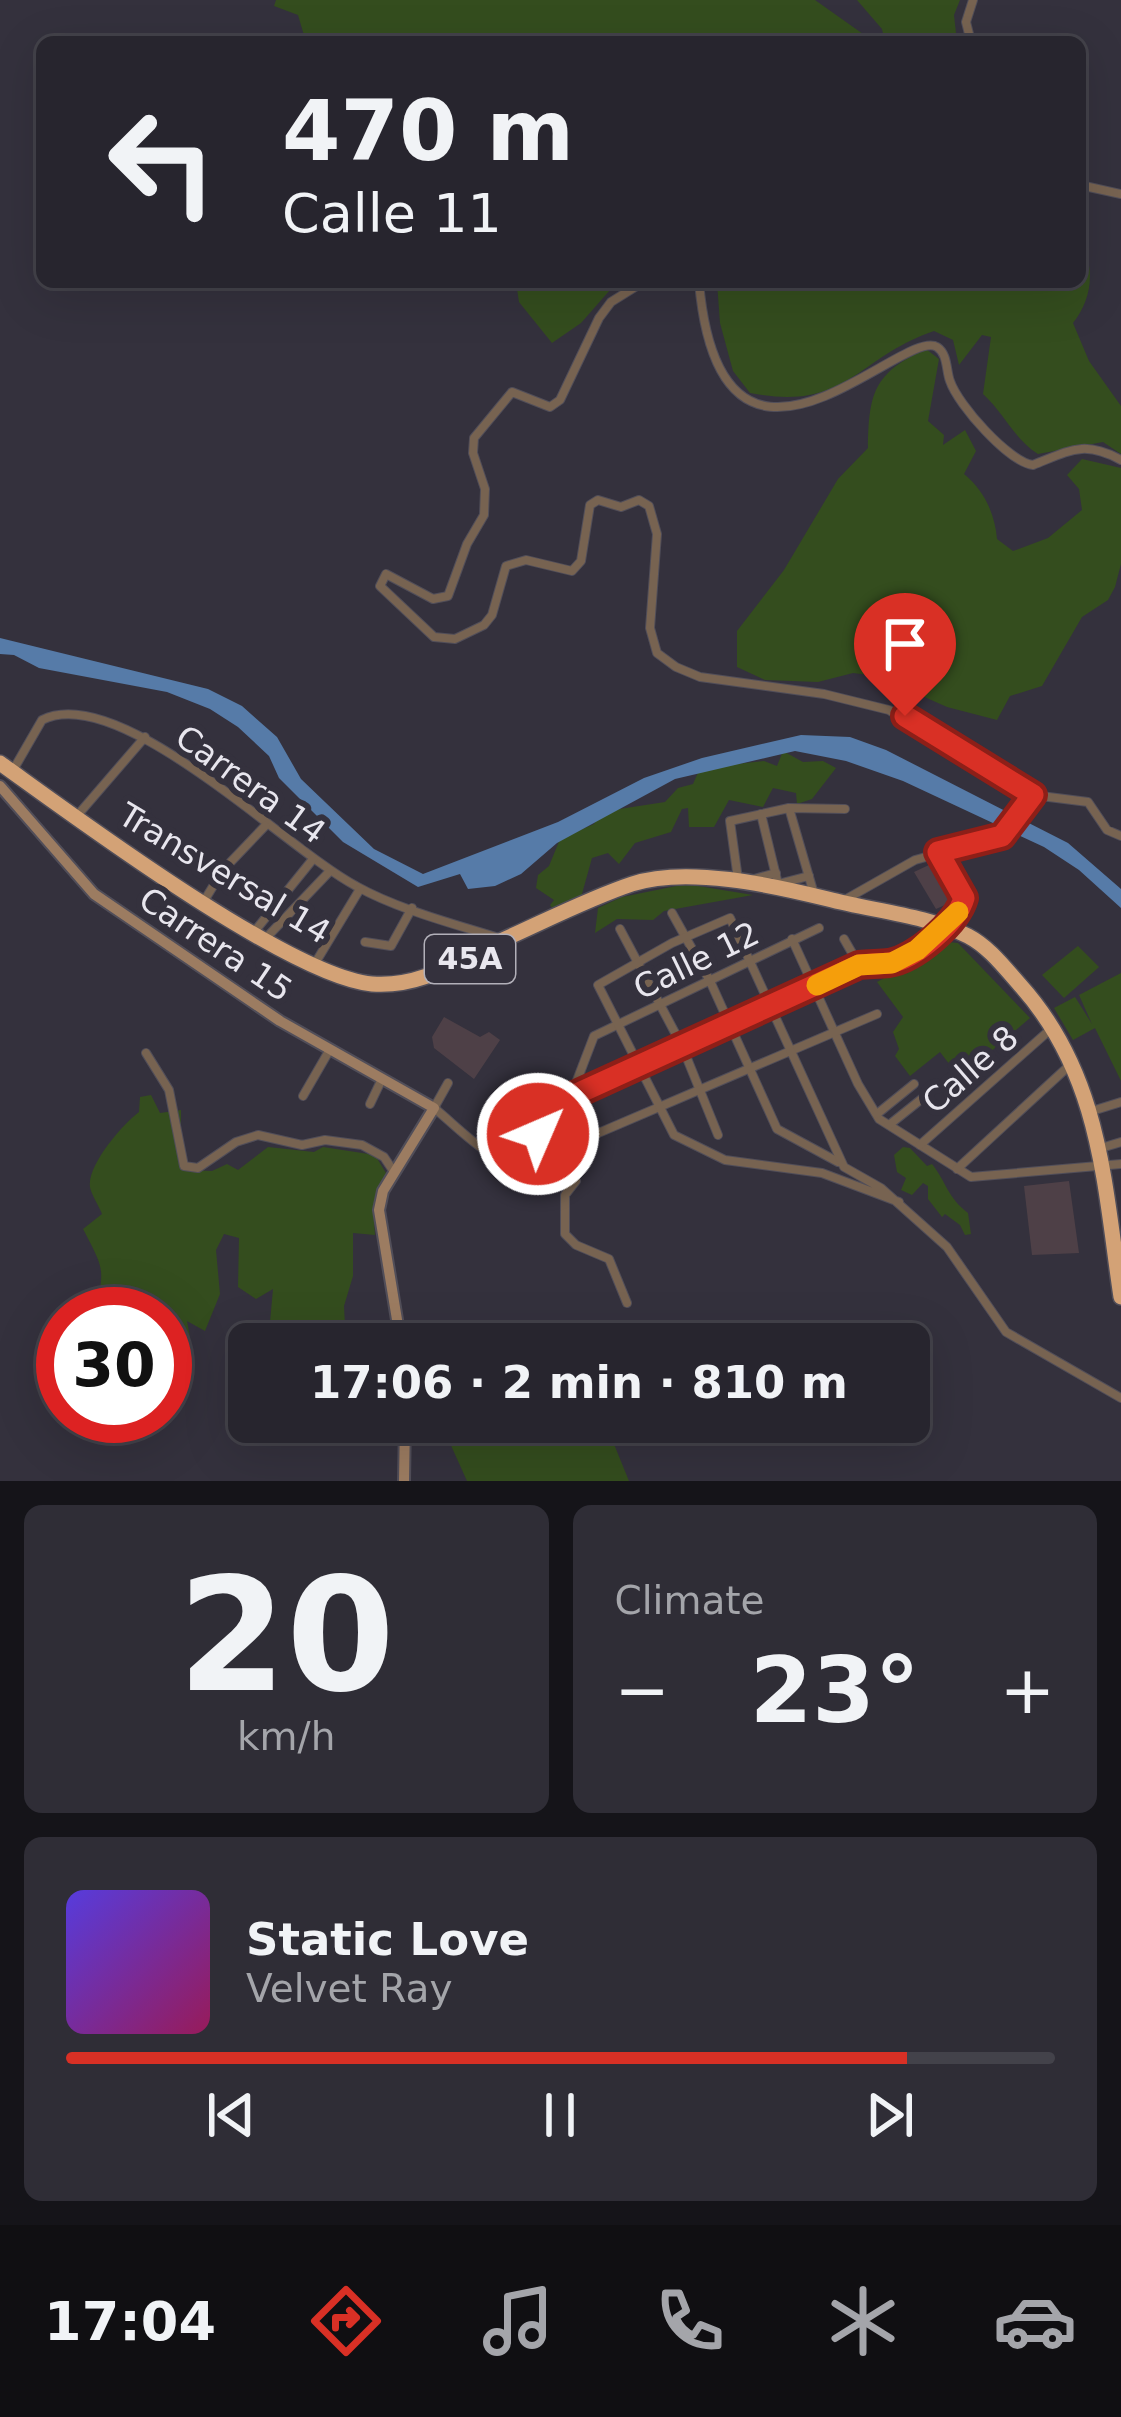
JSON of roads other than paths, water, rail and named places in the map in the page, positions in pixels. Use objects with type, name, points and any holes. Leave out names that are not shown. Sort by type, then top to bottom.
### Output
[{"type":"highway","name":"Transversal 14","points":[[6,767],[260,935],[314,965],[366,983],[410,982],[463,963],[504,939],[628,885],[662,876],[814,896],[943,926],[980,944],[1027,992],[1052,1028]]},
{"type":"highway","name":"45A","points":[[1052,1028],[1072,1063],[1101,1148],[1112,1165],[1121,1298]]},
{"type":"street","points":[[970,36],[966,22],[973,0]]},
{"type":"street","points":[[1086,186],[1121,194]]},
{"type":"street","points":[[633,288],[611,302],[599,318],[560,400],[550,406],[538,405],[512,392],[474,439],[484,515],[466,544],[448,596],[433,599],[386,574],[380,586],[434,637],[455,639],[484,625],[492,615],[506,566],[526,560],[572,571],[580,561],[590,505],[598,500],[621,507],[639,500],[649,506],[657,534],[650,628],[656,653],[700,677],[824,694],[890,710],[1033,795],[1088,802],[1106,830],[1121,836]]},
{"type":"street","points":[[701,288],[722,367],[735,388],[751,400],[783,405],[832,396],[923,344],[943,353],[950,385],[1012,457],[1033,465],[1077,448],[1096,447],[1121,460]]},
{"type":"street","name":"Carrera 14","points":[[6,767],[42,720],[74,714],[145,737],[182,758],[266,826],[359,889],[504,939]]},
{"type":"street","points":[[76,817],[145,737]]},
{"type":"street","name":"Carrera 15","points":[[0,786],[94,894],[328,1051],[434,1108]]},
{"type":"street","points":[[841,902],[895,870],[938,852],[1002,836],[1033,795]]},
{"type":"street","points":[[789,808],[814,896]]},
{"type":"street","points":[[808,876],[739,884],[730,821],[789,808],[845,809]]},
{"type":"street","points":[[761,814],[777,879]]},
{"type":"street","points":[[204,901],[223,870],[266,826]]},
{"type":"street","points":[[536,1150],[538,1134],[570,1097],[859,965],[892,963],[917,950],[961,909],[964,898],[938,852]]},
{"type":"street","points":[[260,935],[313,859]]},
{"type":"street","points":[[260,935],[330,871]]},
{"type":"street","points":[[314,965],[359,889]]},
{"type":"street","points":[[365,942],[391,946],[412,908]]},
{"type":"street","points":[[672,914],[710,981],[777,1129],[824,1152],[899,1202],[947,1247],[1006,1332],[1121,1398]]},
{"type":"street","points":[[844,1167],[730,918],[598,985],[672,1132],[725,1160],[822,1173],[899,1202]]},
{"type":"street","points":[[620,928],[682,1046],[718,1135]]},
{"type":"street","name":"Calle 12","points":[[570,1097],[594,1036],[819,928]]},
{"type":"street","points":[[793,939],[877,1114],[889,1125],[970,1177],[1112,1165]]},
{"type":"street","points":[[844,939],[859,965]]},
{"type":"street","points":[[434,1108],[510,1164],[520,1164],[536,1150],[568,1146],[877,1014]]},
{"type":"street","name":"Calle 8","points":[[920,1145],[1052,1028]]},
{"type":"street","points":[[303,1096],[328,1051]]},
{"type":"street","points":[[146,1053],[169,1090],[184,1166],[198,1168],[236,1142],[258,1135],[306,1145],[325,1140],[362,1145],[384,1157],[394,1172]]},
{"type":"street","name":"Calle 8","points":[[956,1169],[1072,1063]]},
{"type":"street","points":[[370,1105],[381,1082]]},
{"type":"street","points":[[398,1323],[379,1210],[394,1172],[448,1083]]},
{"type":"street","points":[[877,1114],[914,1084]]},
{"type":"street","points":[[889,1125],[924,1097]]},
{"type":"street","points":[[1092,1111],[1121,1102]]},
{"type":"street","points":[[1101,1148],[1121,1142]]},
{"type":"street","points":[[568,1146],[569,1154],[556,1160],[576,1181],[565,1196],[565,1234],[568,1241],[609,1259],[627,1303]]},
{"type":"street","points":[[404,1481],[405,1443]]},
{"type":"water","points":[[0,638],[208,689],[242,706],[277,737],[301,779],[374,849],[423,874],[558,822],[644,778],[702,758],[801,735],[850,737],[886,750],[1068,843],[1121,889],[1121,908],[1079,870],[1044,847],[903,781],[846,761],[795,751],[675,779],[557,843],[521,874],[495,886],[468,889],[460,874],[418,887],[343,842],[279,778],[269,756],[210,709],[167,692],[39,668],[14,655],[0,654]]}]
